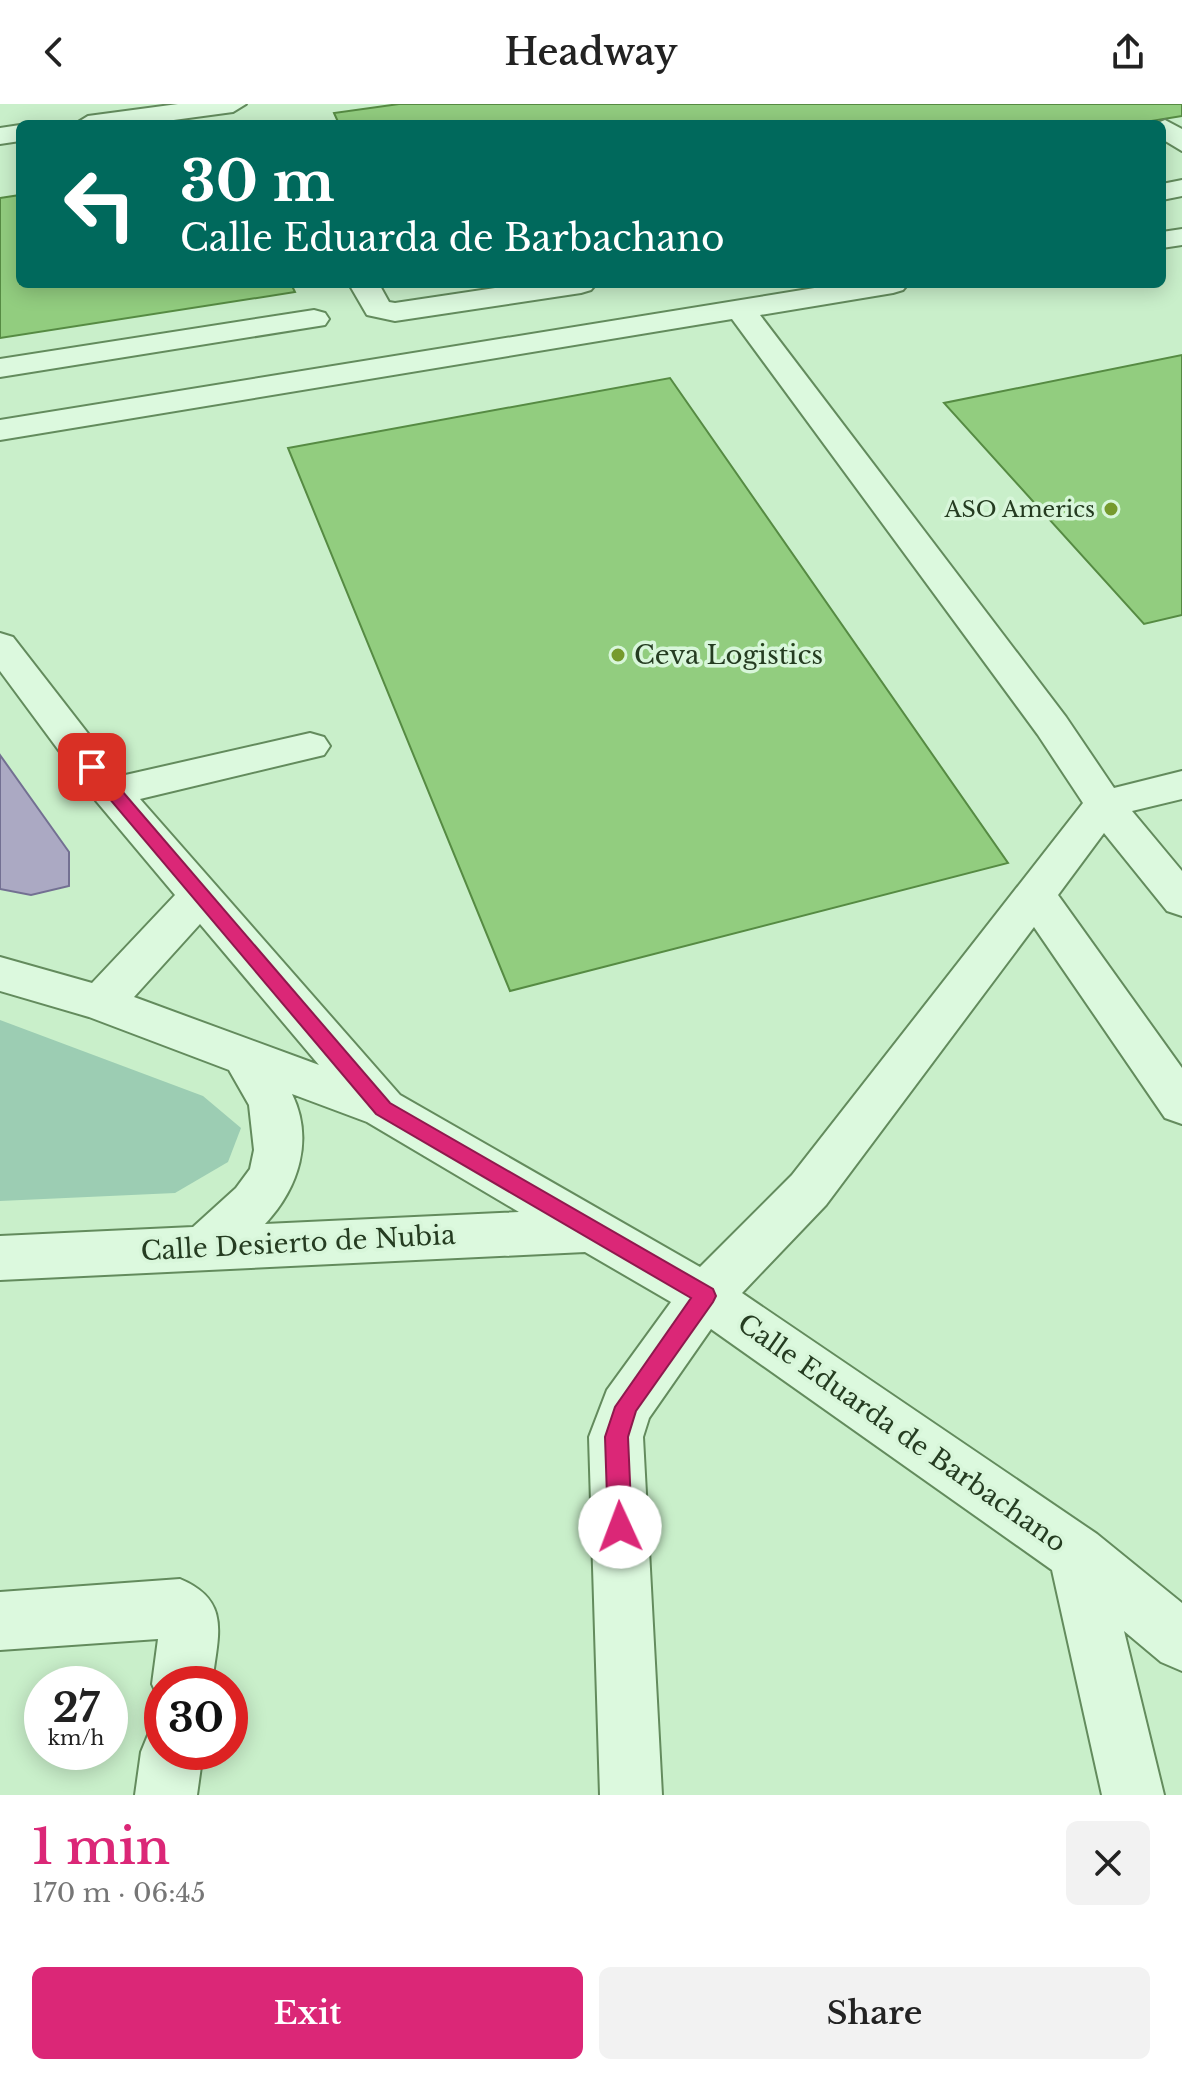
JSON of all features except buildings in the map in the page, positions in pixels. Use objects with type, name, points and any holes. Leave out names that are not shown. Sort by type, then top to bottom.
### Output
[{"type":"street","points":[[133,120],[222,112]]},
{"type":"street","points":[[366,288],[378,309],[387,312],[522,293],[740,309],[869,288]]},
{"type":"street","points":[[522,293],[551,340]]},
{"type":"street","points":[[0,430],[551,340],[603,300]]},
{"type":"street","points":[[0,368],[308,305],[337,375]]},
{"type":"street","points":[[740,309],[777,354],[1033,701],[1104,804],[1182,900]]},
{"type":"street","name":"Calle Eduarda de Barbachano","points":[[0,645],[111,792],[383,1108],[705,1296],[1077,1554],[1182,1641]]},
{"type":"street","points":[[111,792],[310,746]]},
{"type":"street","points":[[631,1795],[616,1437],[626,1407],[705,1296],[809,1190],[1104,804],[1182,785]]},
{"type":"street","points":[[1034,894],[1182,1105]]},
{"type":"street","points":[[101,1003],[200,896]]},
{"type":"street","points":[[0,974],[101,1003],[383,1108]]},
{"type":"street","points":[[206,1247],[250,1209],[268,1187],[276,1163],[279,1138],[273,1105],[245,1056]]},
{"type":"street","name":"Calle Desierto de Nubia","points":[[0,1258],[595,1230]]},
{"type":"street","points":[[1077,1554],[1133,1795]]},
{"type":"street","points":[[0,1621],[180,1608],[186,1611],[190,1628],[185,1666]]},
{"type":"street","points":[[166,1795],[169,1770]]},
{"type":"green space","points":[[0,1020],[203,1096],[241,1128],[228,1162],[175,1193],[0,1201]]},
{"type":"water","points":[[0,755],[69,852],[69,886],[31,895],[0,889]]},
{"type":"place","name":"ASO Americs","points":[[1111,509]]},
{"type":"place","name":"Ceva Logistics","points":[[618,655]]},
{"type":"route","points":[[92,767],[383,1108],[705,1296],[626,1407],[616,1437],[620,1527]]}]
